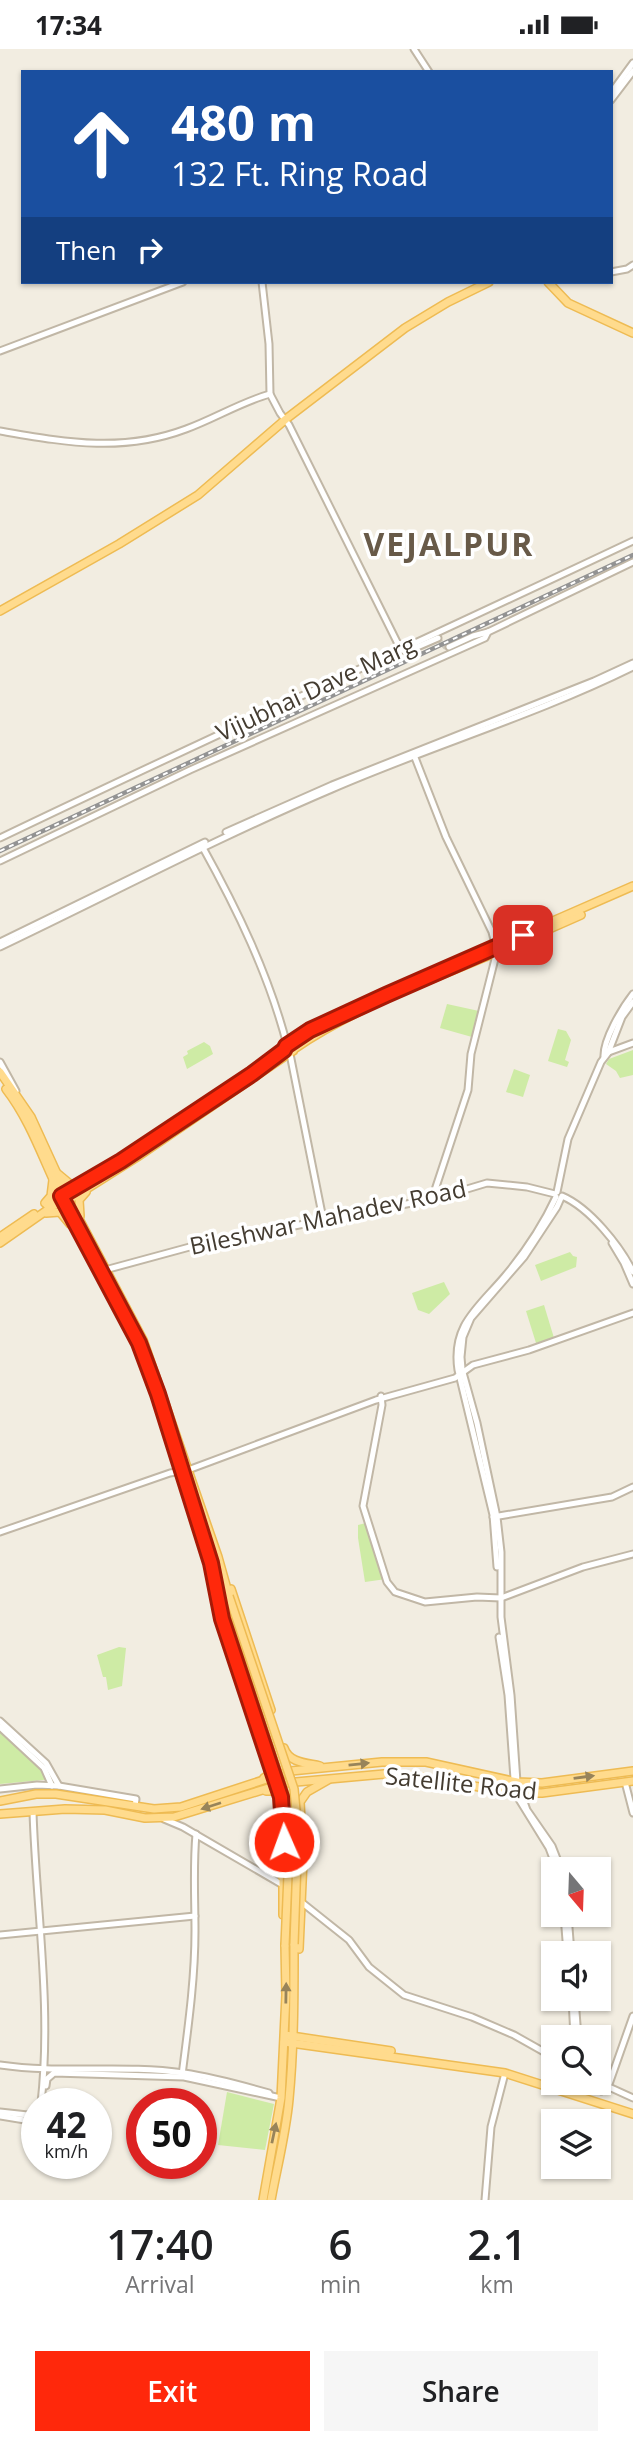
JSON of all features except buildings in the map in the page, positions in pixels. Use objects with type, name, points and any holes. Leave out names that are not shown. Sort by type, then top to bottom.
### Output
[{"type":"main road","points":[[0,609],[131,537],[198,495],[285,418],[404,327],[478,284]]},
{"type":"main road","points":[[404,327],[485,284]]},
{"type":"main road","points":[[552,284],[568,303],[633,331]]},
{"type":"main road","points":[[0,1237],[84,1187],[289,1050],[310,1030],[633,889]]},
{"type":"main road","points":[[0,1072],[4,1085],[32,1117],[65,1198],[105,1270],[139,1343],[224,1576],[295,1798],[298,1832],[294,2039],[288,2111],[271,2200]]},
{"type":"main road","points":[[55,1176],[84,1187]]},
{"type":"main road","points":[[0,1243],[43,1211],[52,1193],[55,1176]]},
{"type":"main road","points":[[79,1224],[79,1201],[84,1187]]},
{"type":"main road","points":[[43,1211],[60,1212],[70,1224],[79,1224]]},
{"type":"main road","points":[[185,1469],[220,1598],[287,1801],[289,1831],[281,2098],[262,2200]]},
{"type":"main road","points":[[224,1576],[234,1595],[300,1802],[303,1860],[299,1951],[294,1955]]},
{"type":"main road","points":[[215,1577],[216,1596],[222,1619],[281,1797],[285,1849],[285,1947]]},
{"type":"main road","points":[[286,1755],[291,1759],[328,1768]]},
{"type":"main road","name":"Satellite Road","points":[[0,1801],[35,1794],[75,1795],[154,1809],[181,1807],[292,1771],[382,1762],[426,1762],[515,1782],[542,1783],[633,1771]]},
{"type":"main road","points":[[251,1783],[267,1778],[270,1765]]},
{"type":"main road","name":"Satellite Road","points":[[0,1814],[87,1809],[162,1818],[186,1815],[294,1781],[337,1777],[402,1775],[517,1793],[542,1793],[629,1781]]},
{"type":"main road","points":[[300,1802],[307,1791],[317,1784],[337,1777]]},
{"type":"main road","points":[[254,1793],[275,1791],[281,1797]]},
{"type":"main road","points":[[284,2039],[506,2068],[541,2078]]},
{"type":"main road","points":[[294,2039],[505,2073],[633,2112]]},
{"type":"main road","points":[[601,2095],[633,2112]]},
{"type":"street","points":[[414,49],[428,70]]},
{"type":"street","points":[[613,90],[633,63]]},
{"type":"street","points":[[613,97],[633,71]]},
{"type":"street","points":[[613,272],[633,265]]},
{"type":"street","points":[[144,295],[169,284]]},
{"type":"street","points":[[0,349],[177,284]]},
{"type":"street","points":[[262,284],[269,344],[270,394],[285,418],[401,650],[408,651],[438,638]]},
{"type":"street","points":[[0,431],[75,443],[137,443],[183,431],[270,394]]},
{"type":"street","name":"Vijubhai Dave Marg","points":[[0,838],[112,782],[175,756],[633,541]]},
{"type":"street","points":[[449,647],[488,632],[633,562]]},
{"type":"street","points":[[0,860],[190,769],[485,638],[488,632]]},
{"type":"street","points":[[0,944],[331,785],[562,696],[633,665]]},
{"type":"street","points":[[413,754],[446,837],[497,949],[471,1053],[468,1090],[432,1199]]},
{"type":"street","points":[[202,846],[227,892],[275,1003],[289,1050],[323,1219]]},
{"type":"street","points":[[605,1054],[615,1023],[633,994]]},
{"type":"street","points":[[555,1857],[552,1846],[517,1793],[500,1642],[501,1552],[457,1348],[468,1316],[521,1255],[558,1195],[568,1139],[622,1017],[633,1002]]},
{"type":"street","points":[[605,1054],[633,1043]]},
{"type":"street","points":[[0,1062],[12,1080],[17,1098]]},
{"type":"street","name":"Bileshwar Mahadev Road","points":[[105,1270],[197,1245],[432,1199],[487,1183],[527,1187],[558,1195]]},
{"type":"street","points":[[558,1195],[573,1200],[593,1219],[626,1258],[633,1272]]},
{"type":"street","points":[[611,1240],[633,1284]]},
{"type":"street","points":[[0,1531],[185,1469],[381,1397],[449,1380],[468,1364],[633,1312]]},
{"type":"street","points":[[381,1397],[363,1506],[387,1582],[395,1592],[425,1602],[499,1597],[583,1567],[633,1554]]},
{"type":"street","points":[[495,1517],[604,1499],[620,1495],[633,1487]]},
{"type":"street","points":[[0,1721],[46,1763],[56,1786]]},
{"type":"street","points":[[0,1727],[44,1767],[56,1786]]},
{"type":"street","points":[[629,1781],[633,1813]]},
{"type":"street","points":[[34,1786],[35,1794]]},
{"type":"street","points":[[0,1789],[56,1786],[136,1799],[135,1806]]},
{"type":"street","points":[[33,1812],[40,1930],[43,2088]]},
{"type":"street","points":[[183,1827],[181,1820],[186,1815]]},
{"type":"street","points":[[162,1818],[197,1834],[283,1885]]},
{"type":"street","points":[[182,2075],[188,2043],[195,1916],[193,1870],[197,1834]]},
{"type":"street","points":[[300,1901],[349,1940],[369,1967],[404,1995],[460,2012],[514,2035],[541,2050]]},
{"type":"street","points":[[0,1935],[195,1916]]},
{"type":"street","points":[[611,2078],[633,2016]]},
{"type":"street","points":[[0,2065],[44,2070],[182,2075],[256,2089],[281,2098]]},
{"type":"street","points":[[44,2070],[50,2075]]},
{"type":"street","points":[[46,2088],[47,2079],[54,2073],[182,2075]]},
{"type":"street","points":[[485,2200],[491,2127],[505,2073]]},
{"type":"street","points":[[611,2088],[633,2098]]},
{"type":"street","points":[[0,2114],[21,2115]]},
{"type":"street","points":[[0,2114],[21,2119]]},
{"type":"green space","points":[[447,1004],[479,1011],[472,1037],[440,1028]]},
{"type":"green space","points":[[558,1029],[566,1031],[571,1040],[565,1060],[569,1062],[567,1067],[548,1061]]},
{"type":"green space","points":[[204,1042],[210,1046],[213,1054],[187,1069],[183,1057],[188,1054],[187,1051]]},
{"type":"green space","points":[[633,1050],[633,1075],[620,1078],[616,1071],[606,1064],[609,1059]]},
{"type":"green space","points":[[514,1069],[530,1075],[523,1097],[506,1092]]},
{"type":"green space","points":[[570,1252],[577,1257],[576,1267],[541,1281],[535,1265]]},
{"type":"green space","points":[[444,1282],[450,1294],[429,1314],[418,1310],[412,1293]]},
{"type":"green space","points":[[544,1305],[554,1338],[536,1343],[526,1311]]},
{"type":"green space","points":[[366,1523],[386,1579],[365,1582],[358,1525]]},
{"type":"green space","points":[[119,1647],[126,1648],[122,1686],[108,1690],[97,1655]]},
{"type":"green space","points":[[0,1725],[39,1758],[53,1779],[0,1784]]},
{"type":"green space","points":[[227,2092],[274,2104],[265,2150],[218,2145]]},
{"type":"tunnel","points":[[438,638],[445,647],[449,647]]},
{"type":"railway","points":[[0,851],[633,555]]},
{"type":"district","name":"VEJALPUR","points":[[449,545]]},
{"type":"route","points":[[284,1842],[281,1797],[222,1619],[216,1596],[215,1577],[158,1394],[139,1343],[61,1196],[121,1161],[252,1074],[310,1030],[523,935]]}]
